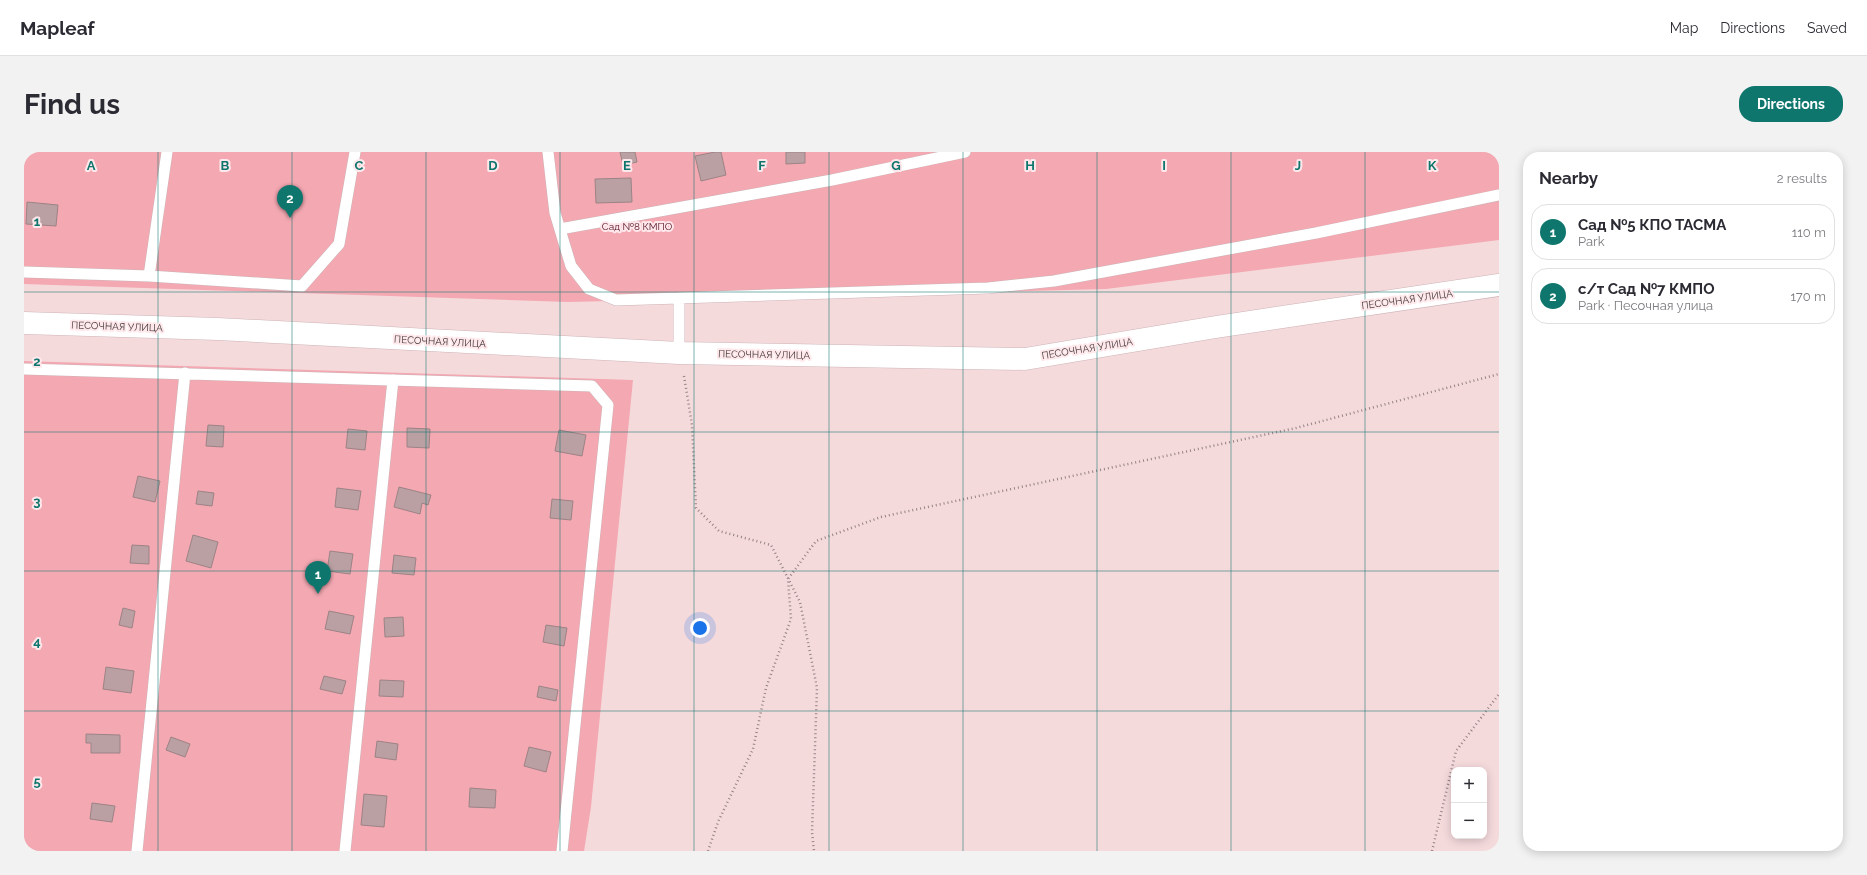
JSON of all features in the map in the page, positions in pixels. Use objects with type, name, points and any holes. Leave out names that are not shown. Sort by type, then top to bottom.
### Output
[{"type":"main road","name":"ПЕСОЧНАЯ УЛИЦА","points":[[24,323],[218,329],[679,353],[1025,359],[1216,327],[1499,285]]},
{"type":"lane","points":[[149,276],[167,152]]},
{"type":"lane","points":[[24,272],[149,276],[302,286],[339,244],[355,152]]},
{"type":"lane","points":[[548,152],[555,213],[571,266],[589,289],[616,300],[988,288],[1054,281],[1316,233],[1499,195]]},
{"type":"lane","points":[[560,229],[832,180],[965,152]]},
{"type":"lane","points":[[679,298],[679,353]]},
{"type":"lane","points":[[24,368],[592,386],[608,405],[562,851]]},
{"type":"lane","points":[[137,851],[185,373]]},
{"type":"lane","points":[[345,851],[393,380]]},
{"type":"path","points":[[679,353],[688,391],[692,425],[696,508],[719,531],[771,545],[800,602],[817,688],[812,832],[814,851]]},
{"type":"path","points":[[708,851],[718,822],[753,749],[766,688],[791,619],[788,579],[816,541],[881,517],[1296,428],[1499,374]]},
{"type":"path","points":[[1432,851],[1456,751],[1499,694]]},
{"type":"green space","name":"Сад №8 КМПО","points":[[24,152],[1499,152],[1499,240],[1106,289],[568,302],[24,284]]},
{"type":"green space","points":[[24,361],[633,380],[591,807],[584,851],[24,851]]},
{"type":"building","points":[[620,152],[635,152],[637,162],[623,165]]},
{"type":"building","points":[[721,152],[726,175],[701,181],[695,156]]},
{"type":"building","points":[[786,152],[805,152],[805,163],[786,164]]},
{"type":"building","points":[[631,178],[632,202],[596,203],[595,179]]},
{"type":"building","points":[[27,202],[58,205],[56,226],[26,224]]},
{"type":"building","points":[[208,425],[224,426],[223,447],[206,446]]},
{"type":"building","points":[[407,428],[430,429],[429,448],[407,447]]},
{"type":"building","points":[[348,429],[367,431],[365,450],[346,448]]},
{"type":"building","points":[[559,430],[586,435],[582,456],[555,451]]},
{"type":"building","points":[[138,476],[160,481],[155,502],[133,497]]},
{"type":"building","points":[[399,487],[431,495],[428,505],[422,503],[420,514],[394,507]]},
{"type":"building","points":[[337,488],[361,491],[358,510],[335,507]]},
{"type":"building","points":[[198,491],[214,493],[212,506],[196,504]]},
{"type":"building","points":[[552,499],[573,501],[571,520],[550,518]]},
{"type":"building","points":[[193,535],[218,542],[211,568],[186,561]]},
{"type":"building","points":[[132,545],[149,546],[149,564],[130,563]]},
{"type":"building","points":[[330,551],[353,554],[350,574],[327,571]]},
{"type":"building","points":[[394,555],[416,558],[414,575],[392,573]]},
{"type":"building","points":[[123,608],[135,611],[132,628],[119,625]]},
{"type":"building","points":[[329,611],[354,616],[350,634],[325,629]]},
{"type":"building","points":[[403,617],[404,636],[385,637],[384,618]]},
{"type":"building","points":[[546,625],[567,628],[564,646],[543,642]]},
{"type":"building","points":[[106,667],[134,671],[131,693],[103,689]]},
{"type":"building","points":[[324,676],[346,681],[342,694],[320,689]]},
{"type":"building","points":[[380,680],[404,681],[403,697],[379,696]]},
{"type":"building","points":[[539,686],[558,690],[556,701],[537,697]]},
{"type":"building","points":[[86,734],[120,735],[120,753],[91,753],[91,743],[86,743]]},
{"type":"building","points":[[171,737],[190,744],[185,757],[166,750]]},
{"type":"building","points":[[377,741],[398,744],[396,760],[375,757]]},
{"type":"building","points":[[529,747],[551,752],[546,772],[524,766]]},
{"type":"building","points":[[470,788],[496,790],[495,808],[469,807]]},
{"type":"building","points":[[364,794],[387,796],[384,827],[361,825]]},
{"type":"building","points":[[92,803],[115,806],[112,822],[90,819]]},
{"type":"place","name":"с/т Сад №7 КМПО","points":[[290,218]]},
{"type":"place","name":"Сад №5 КПО ТАСМА","points":[[318,594]]}]
